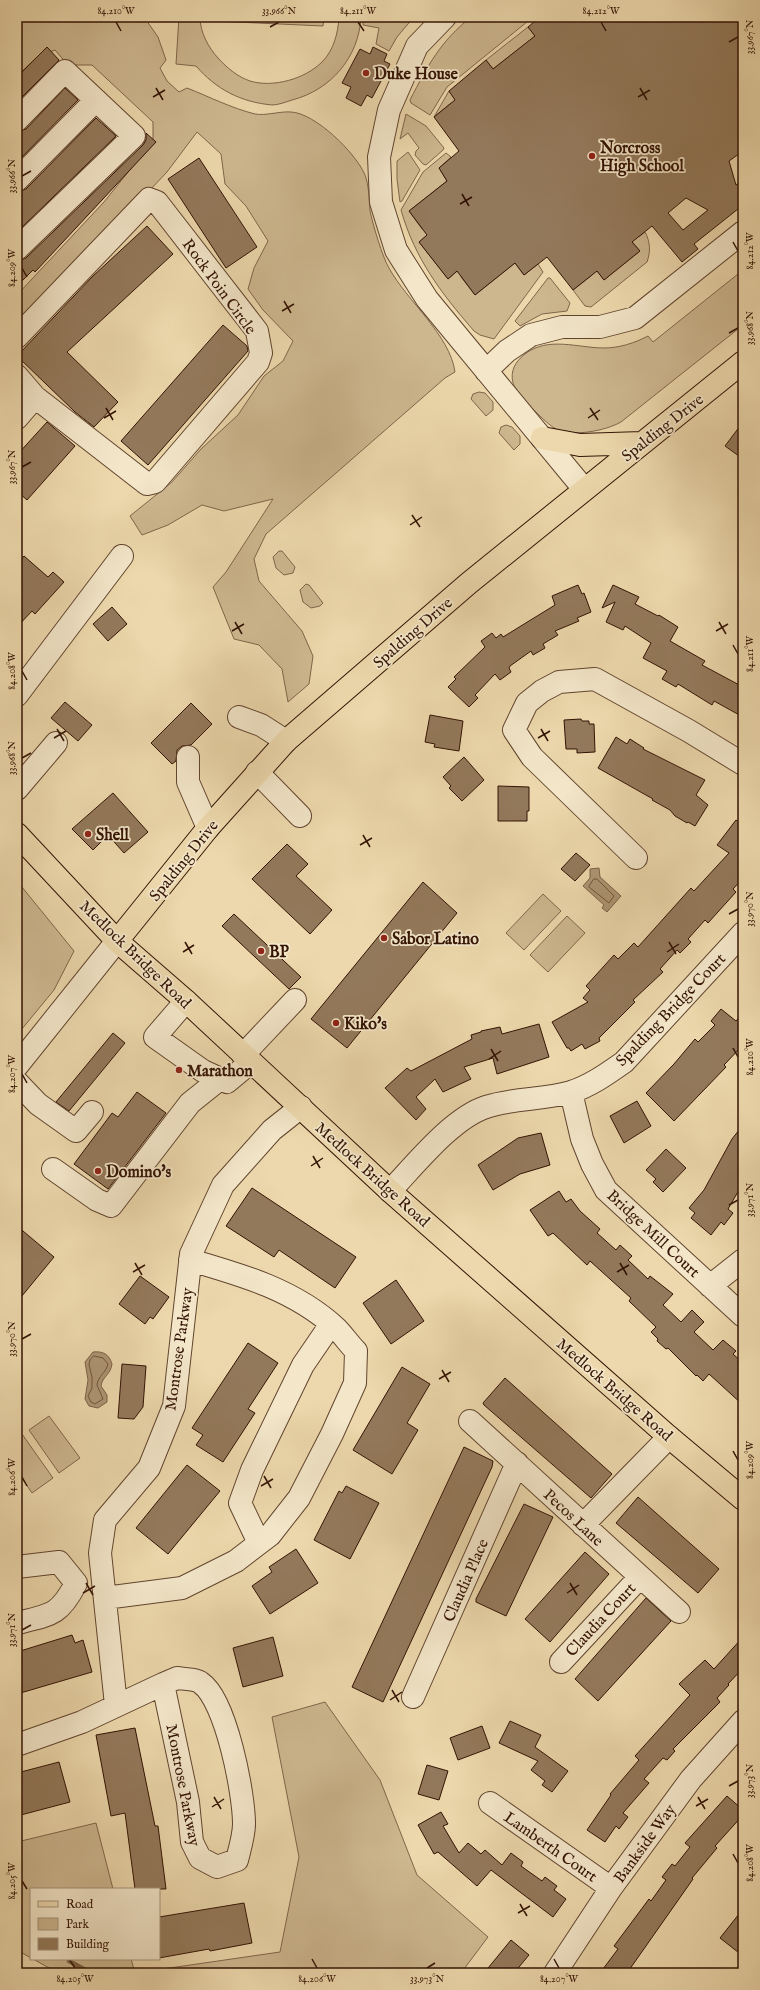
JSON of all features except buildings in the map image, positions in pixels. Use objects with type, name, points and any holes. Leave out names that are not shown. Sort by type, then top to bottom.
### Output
[{"type":"main road","name":"Spalding Drive","points":[[117,941],[208,828],[286,741],[469,583],[743,362]]},
{"type":"main road","points":[[542,438],[580,445],[642,443]]},
{"type":"main road","name":"Medlock Bridge Road","points":[[17,834],[117,941],[186,1001],[390,1191],[669,1437],[743,1499]]},
{"type":"street","points":[[445,17],[417,46],[389,110],[379,157],[381,202],[396,250],[427,299],[584,489]]},
{"type":"street","points":[[17,120],[65,71],[134,136],[17,249]]},
{"type":"street","points":[[17,180],[96,100]]},
{"type":"street","name":"Rock Poin Circle","points":[[17,337],[149,199],[157,202],[257,331],[261,353],[258,362],[155,482],[147,484],[35,397],[17,376]]},
{"type":"street","points":[[486,371],[507,351],[532,335],[562,327],[600,327],[635,318],[743,232]]},
{"type":"street","points":[[17,418],[35,397]]},
{"type":"street","points":[[17,695],[122,556]]},
{"type":"street","points":[[636,858],[532,756],[514,730],[527,703],[542,691],[559,682],[595,679],[689,731],[743,764]]},
{"type":"street","points":[[238,717],[261,725],[286,741]]},
{"type":"street","points":[[17,789],[56,743]]},
{"type":"street","points":[[188,757],[188,782],[208,828]]},
{"type":"street","points":[[257,772],[300,816]]},
{"type":"street","name":"Spalding Bridge Court","points":[[390,1191],[437,1141],[470,1114],[486,1107],[571,1092],[602,1078],[624,1062],[743,933]]},
{"type":"street","points":[[17,1066],[117,941]]},
{"type":"street","points":[[186,1001],[155,1037],[203,1071],[227,1082],[295,1000]]},
{"type":"street","points":[[53,1169],[97,1200],[111,1206],[190,1103],[220,1079]]},
{"type":"street","points":[[17,1082],[38,1104],[76,1131],[92,1112]]},
{"type":"street","name":"Bridge Mill Court","points":[[571,1092],[582,1139],[592,1164],[606,1190],[743,1316]]},
{"type":"street","name":"Montrose Parkway","points":[[116,1706],[100,1553],[105,1520],[149,1468],[174,1406],[191,1254],[223,1186],[272,1130],[301,1107]]},
{"type":"street","points":[[105,1598],[182,1588],[236,1561],[270,1535],[299,1498],[332,1434],[355,1382],[356,1351],[331,1324],[294,1297],[246,1276],[190,1260]]},
{"type":"street","points":[[710,1286],[743,1260]]},
{"type":"street","points":[[260,1543],[240,1502],[252,1470],[303,1365],[331,1324]]},
{"type":"street","name":"Pecos Lane","points":[[470,1421],[678,1612]]},
{"type":"street","points":[[583,1525],[669,1437]]},
{"type":"street","name":"Claudia Place","points":[[413,1697],[517,1463]]},
{"type":"street","points":[[17,1567],[59,1562],[76,1583]]},
{"type":"street","points":[[17,1623],[55,1613],[68,1600],[76,1583],[103,1574]]},
{"type":"street","name":"Claudia Court","points":[[561,1662],[640,1577]]},
{"type":"street","name":"Montrose Parkway","points":[[17,1745],[82,1722],[163,1684],[177,1678],[200,1683],[217,1703],[229,1738],[240,1790],[244,1825],[237,1860],[217,1867],[200,1858],[192,1842],[188,1802],[163,1684]]},
{"type":"street","name":"Bankside Way","points":[[554,1973],[611,1888],[691,1780],[743,1721]]},
{"type":"street","name":"Lamberth Court","points":[[490,1803],[611,1888]]},
{"type":"green space","points":[[17,17],[144,17],[158,37],[166,60],[160,68],[167,81],[179,92],[187,88],[229,106],[255,114],[291,112],[301,114],[323,127],[353,156],[365,175],[373,224],[386,263],[397,280],[437,332],[451,358],[455,372],[445,378],[266,534],[254,559],[259,581],[302,631],[313,656],[309,684],[288,702],[282,669],[259,645],[234,639],[213,587],[226,572],[273,499],[224,511],[202,505],[168,525],[142,535],[130,516],[172,482],[201,449],[238,415],[264,376],[283,361],[293,341],[263,310],[248,289],[254,268],[268,241],[246,206],[225,184],[221,154],[197,132],[167,172],[17,330],[17,295],[104,202],[153,141],[153,122],[92,65],[68,65],[55,50],[37,57],[17,76]]},
{"type":"green space","points":[[179,17],[200,17],[203,34],[214,54],[237,75],[259,83],[278,83],[307,73],[322,62],[332,47],[338,29],[339,17],[361,17],[359,32],[349,58],[330,80],[306,95],[272,105],[249,101],[220,88],[196,66],[176,64]]},
{"type":"green space","points":[[214,17],[324,17],[323,26],[214,21]]},
{"type":"green space","points":[[363,17],[413,18],[397,37],[389,51],[376,44],[379,28],[363,25]]},
{"type":"green space","points":[[471,17],[533,17],[447,87],[430,115],[411,103],[410,100],[429,65],[443,45],[460,26]]},
{"type":"green space","points":[[528,27],[535,36],[493,69],[486,60]]},
{"type":"green space","points":[[449,91],[459,104],[451,103],[434,117]]},
{"type":"green space","points":[[406,114],[426,126],[444,148],[426,165],[423,164],[415,155],[419,148],[408,133],[400,139]]},
{"type":"green space","points":[[408,152],[420,170],[400,202],[397,179],[397,161]]},
{"type":"green space","points":[[446,153],[451,157],[439,168],[447,181],[409,211],[422,229],[426,227],[431,232],[419,242],[448,279],[461,268],[461,277],[475,295],[515,263],[524,275],[538,264],[543,272],[494,339],[480,335],[474,331],[440,289],[430,275],[414,244],[401,210],[423,172]]},
{"type":"green space","points":[[635,232],[639,237],[645,232],[647,235],[649,250],[647,262],[591,307],[585,306],[573,290],[591,276],[594,267],[604,280],[640,251],[629,238]]},
{"type":"green space","points":[[743,270],[743,325],[621,422],[606,428],[580,433],[571,433],[556,429],[545,421],[525,401],[515,388],[512,379],[514,367],[521,357],[534,349],[543,345],[553,344],[610,348],[627,345],[648,336],[653,342]]},
{"type":"green space","points":[[548,278],[550,278],[570,303],[567,311],[542,314],[520,326],[515,321]]},
{"type":"green space","points":[[479,392],[485,393],[493,402],[493,410],[486,416],[471,399],[473,394]]},
{"type":"green space","points":[[506,425],[512,427],[520,436],[520,444],[514,450],[499,433],[501,427]]},
{"type":"green space","points":[[279,551],[282,551],[295,567],[293,573],[284,575],[276,568],[273,557]]},
{"type":"green space","points":[[306,584],[309,585],[323,603],[320,606],[311,608],[303,602],[300,590]]},
{"type":"green space","points":[[17,881],[74,951],[54,990],[17,1035]]},
{"type":"green space","points":[[543,894],[561,911],[524,950],[506,933]]},
{"type":"green space","points":[[567,916],[585,933],[548,972],[530,955]]},
{"type":"green space","points":[[49,1416],[80,1458],[59,1473],[29,1430]]},
{"type":"green space","points":[[22,1434],[53,1478],[32,1493],[17,1471],[17,1438]]},
{"type":"green space","points":[[325,1702],[380,1780],[417,1875],[488,1937],[461,1973],[135,1973],[280,1952],[299,1857],[272,1717]]},
{"type":"green space","points":[[96,1823],[113,1888],[30,1888],[30,1957],[17,1950],[17,1842]]},
{"type":"green space","points":[[35,1960],[131,1960],[135,1973],[58,1973]]},
{"type":"water","points":[[599,868],[600,877],[621,896],[607,912],[602,908],[604,905],[583,886],[590,878],[590,869]]},
{"type":"water","points":[[93,1352],[105,1354],[112,1364],[101,1386],[107,1395],[107,1402],[98,1408],[89,1406],[85,1399],[88,1380],[85,1362]]},
{"type":"waterway","points":[[69,1961],[91,1973]]},
{"type":"place","name":"Duke House","points":[[366,73]]},
{"type":"place","name":"Norcross High School","points":[[592,156]]},
{"type":"place","name":"Shell","points":[[88,834]]},
{"type":"place","name":"Sabor Latino","points":[[384,938]]},
{"type":"place","name":"BP","points":[[261,951]]},
{"type":"place","name":"Kiko's","points":[[336,1023]]},
{"type":"place","name":"Marathon","points":[[179,1070]]},
{"type":"place","name":"Domino's","points":[[98,1171]]}]
